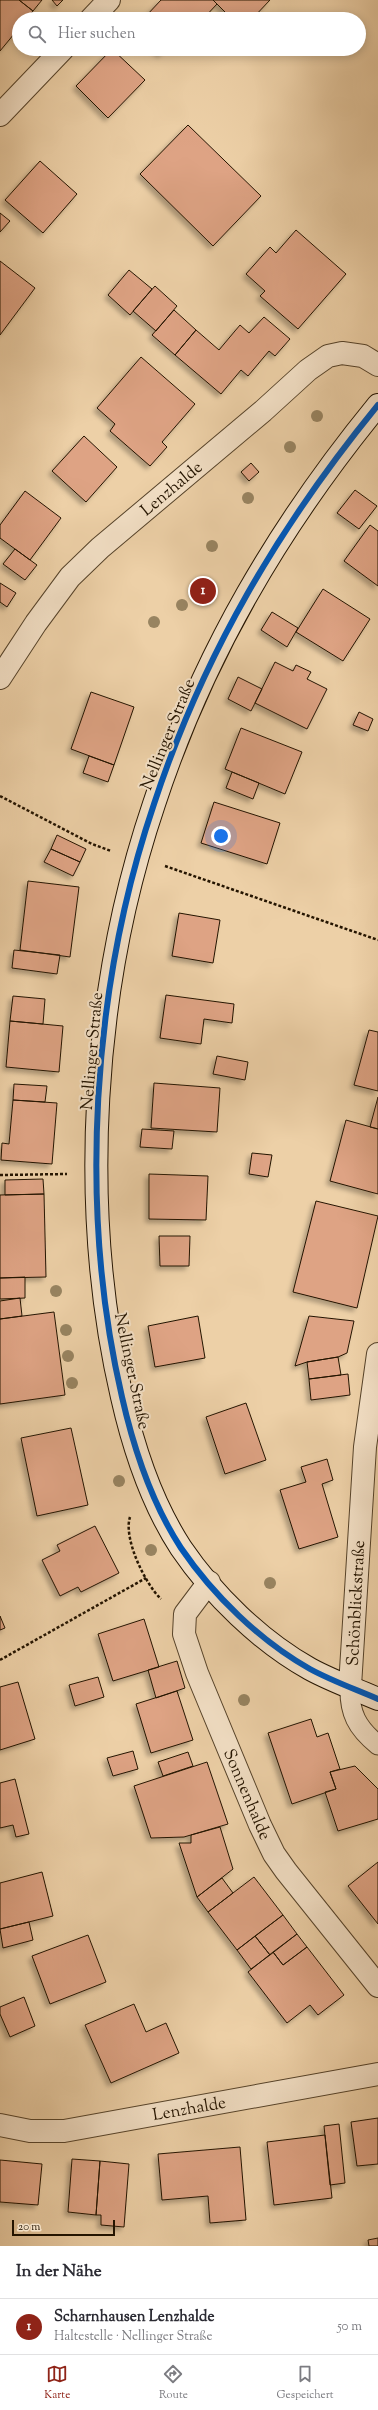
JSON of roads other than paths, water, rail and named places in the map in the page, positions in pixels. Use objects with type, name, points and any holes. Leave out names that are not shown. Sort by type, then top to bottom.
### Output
[{"type":"street","points":[[98,12],[109,0]]},
{"type":"street","points":[[0,115],[56,56]]},
{"type":"street","name":"Lenzhalde","points":[[0,678],[36,622],[70,577],[100,548],[263,411],[308,370],[328,356],[342,353],[363,356],[378,365]]},
{"type":"street","name":"Nellinger Straße","points":[[378,405],[304,502],[268,556],[234,616],[196,696],[162,779],[145,833],[122,921],[111,982],[101,1070],[97,1211],[100,1267],[114,1361],[131,1432],[152,1495],[180,1546],[209,1582],[244,1619],[273,1644],[312,1670],[378,1699]]},
{"type":"street","name":"Schönblickstraße","points":[[350,1686],[365,1446],[378,1354]]},
{"type":"street","name":"Sonnenhalde","points":[[209,1582],[185,1614],[184,1634],[197,1673],[257,1818],[274,1854],[286,1871],[378,1986]]},
{"type":"street","name":"Lenzhalde","points":[[0,2125],[30,2131],[64,2130],[378,2074]]},
{"type":"lane","points":[[350,1686],[351,1712],[363,1729],[378,1745]]},
{"type":"place","name":"Scharnhausen Lenzhalde","points":[[203,591]]}]
